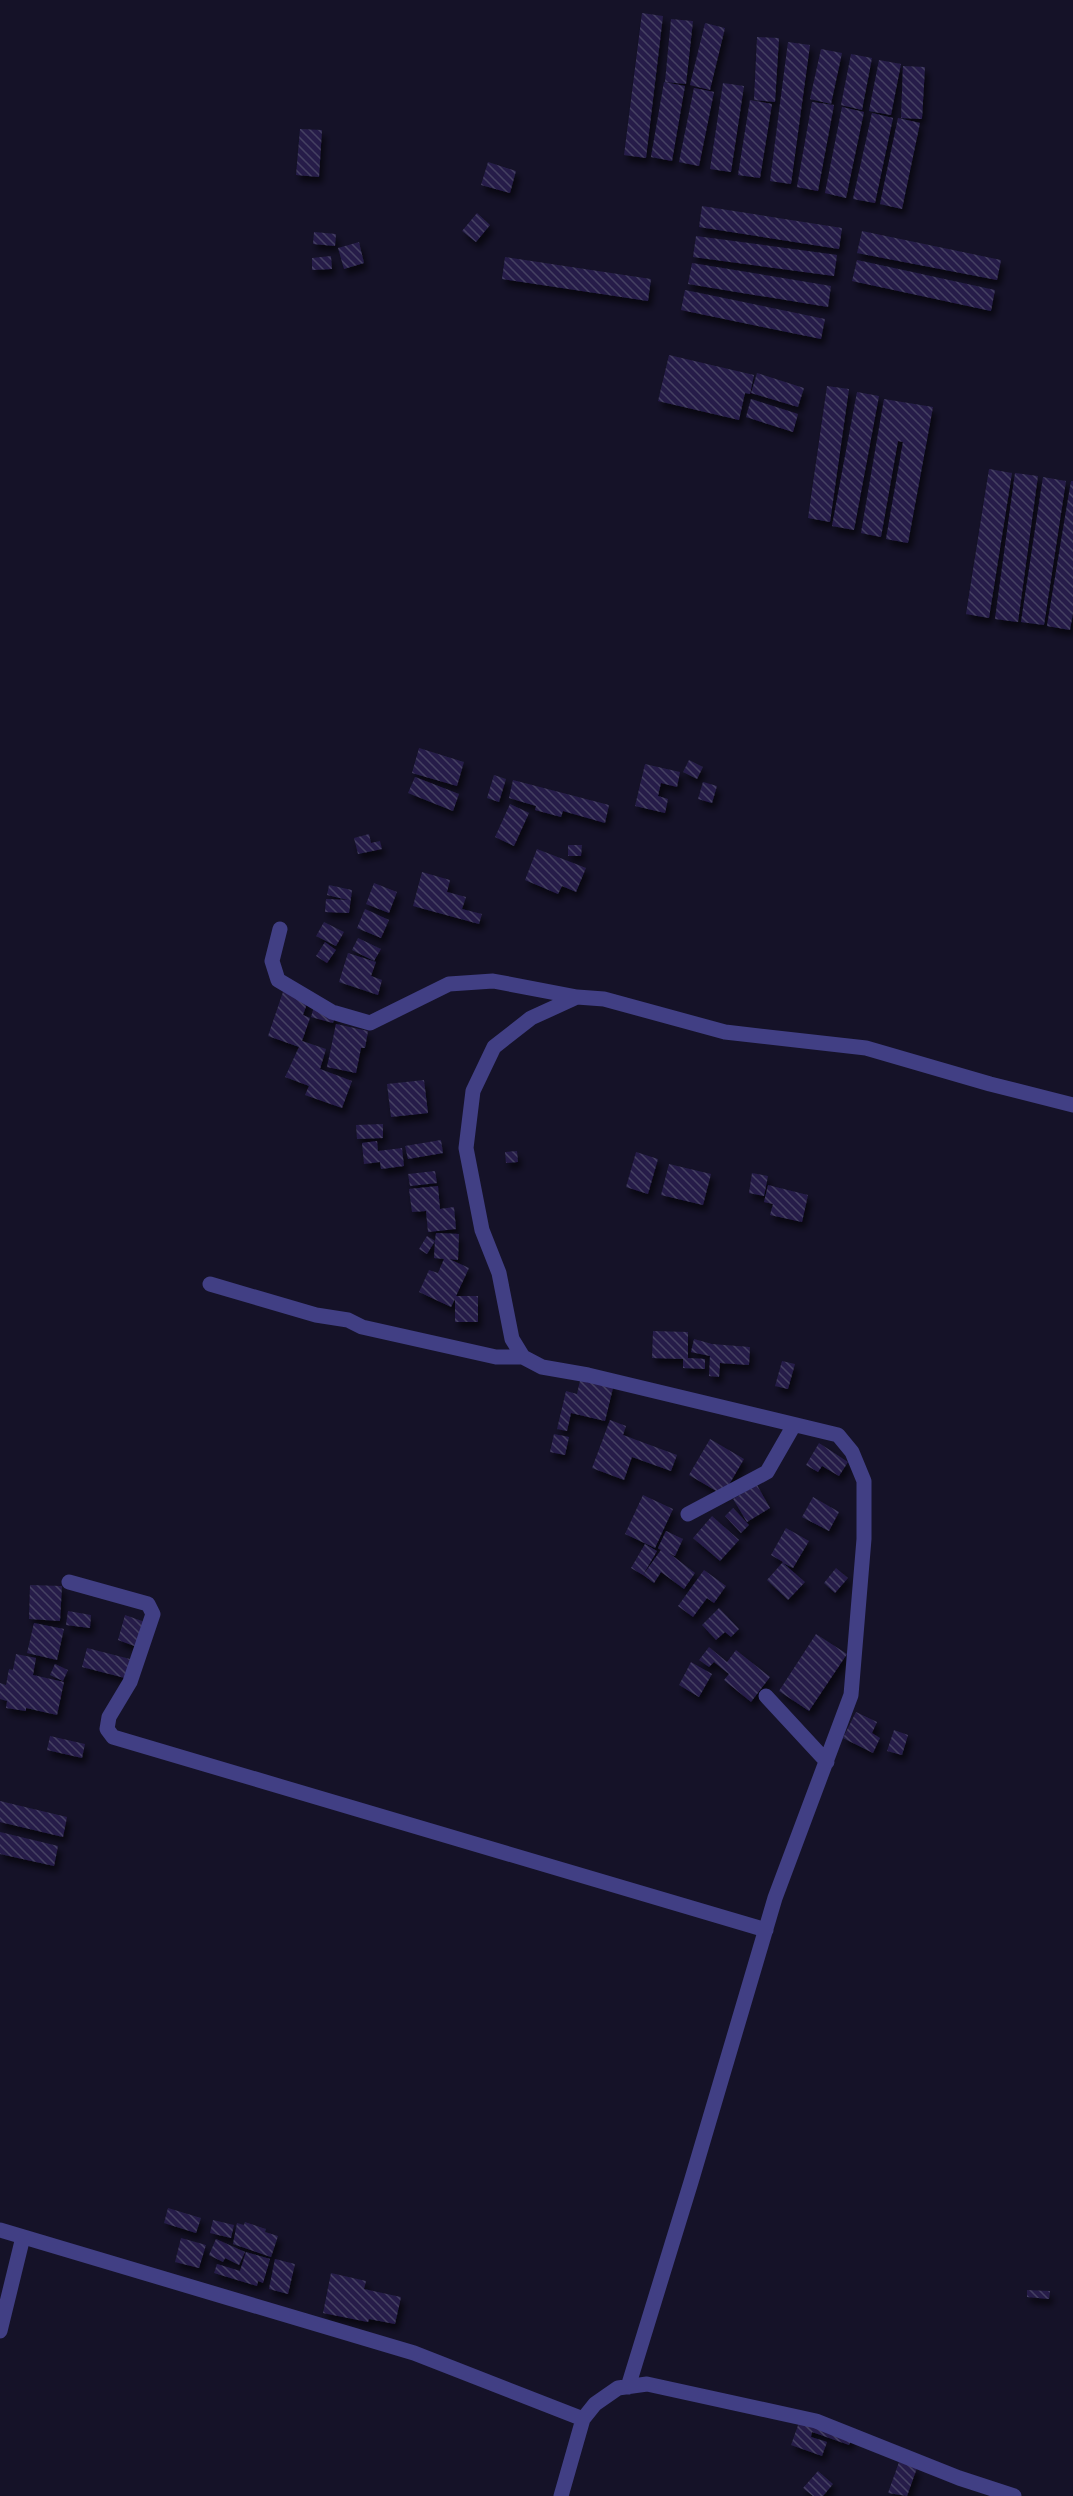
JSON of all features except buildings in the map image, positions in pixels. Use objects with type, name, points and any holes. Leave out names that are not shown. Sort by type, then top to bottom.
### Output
[{"type":"street","points":[[280,929],[272,961],[278,980],[332,1012],[370,1023],[449,984],[493,981],[577,997],[604,999],[725,1032],[866,1048],[1073,1105]]},
{"type":"street","points":[[523,1357],[512,1339],[499,1273],[482,1230],[466,1148],[473,1091],[494,1047],[531,1018],[577,997]]},
{"type":"street","points":[[210,1284],[316,1315],[348,1320],[362,1327],[496,1357],[523,1357],[543,1367],[588,1375],[838,1435],[852,1452],[864,1481],[864,1539],[851,1695],[775,1898],[695,2171],[627,2387]]},
{"type":"street","points":[[688,1514],[767,1472],[794,1425]]},
{"type":"street","points":[[69,1582],[148,1604],[153,1614],[130,1682],[109,1717],[107,1729],[113,1737],[766,1930]]},
{"type":"street","points":[[766,1696],[826,1762]]},
{"type":"street","points":[[0,2230],[414,2352],[583,2419]]},
{"type":"street","points":[[0,2331],[23,2237]]},
{"type":"street","points":[[561,2496],[583,2419],[595,2404],[618,2388],[647,2384],[816,2421],[959,2478],[1014,2496]]}]
